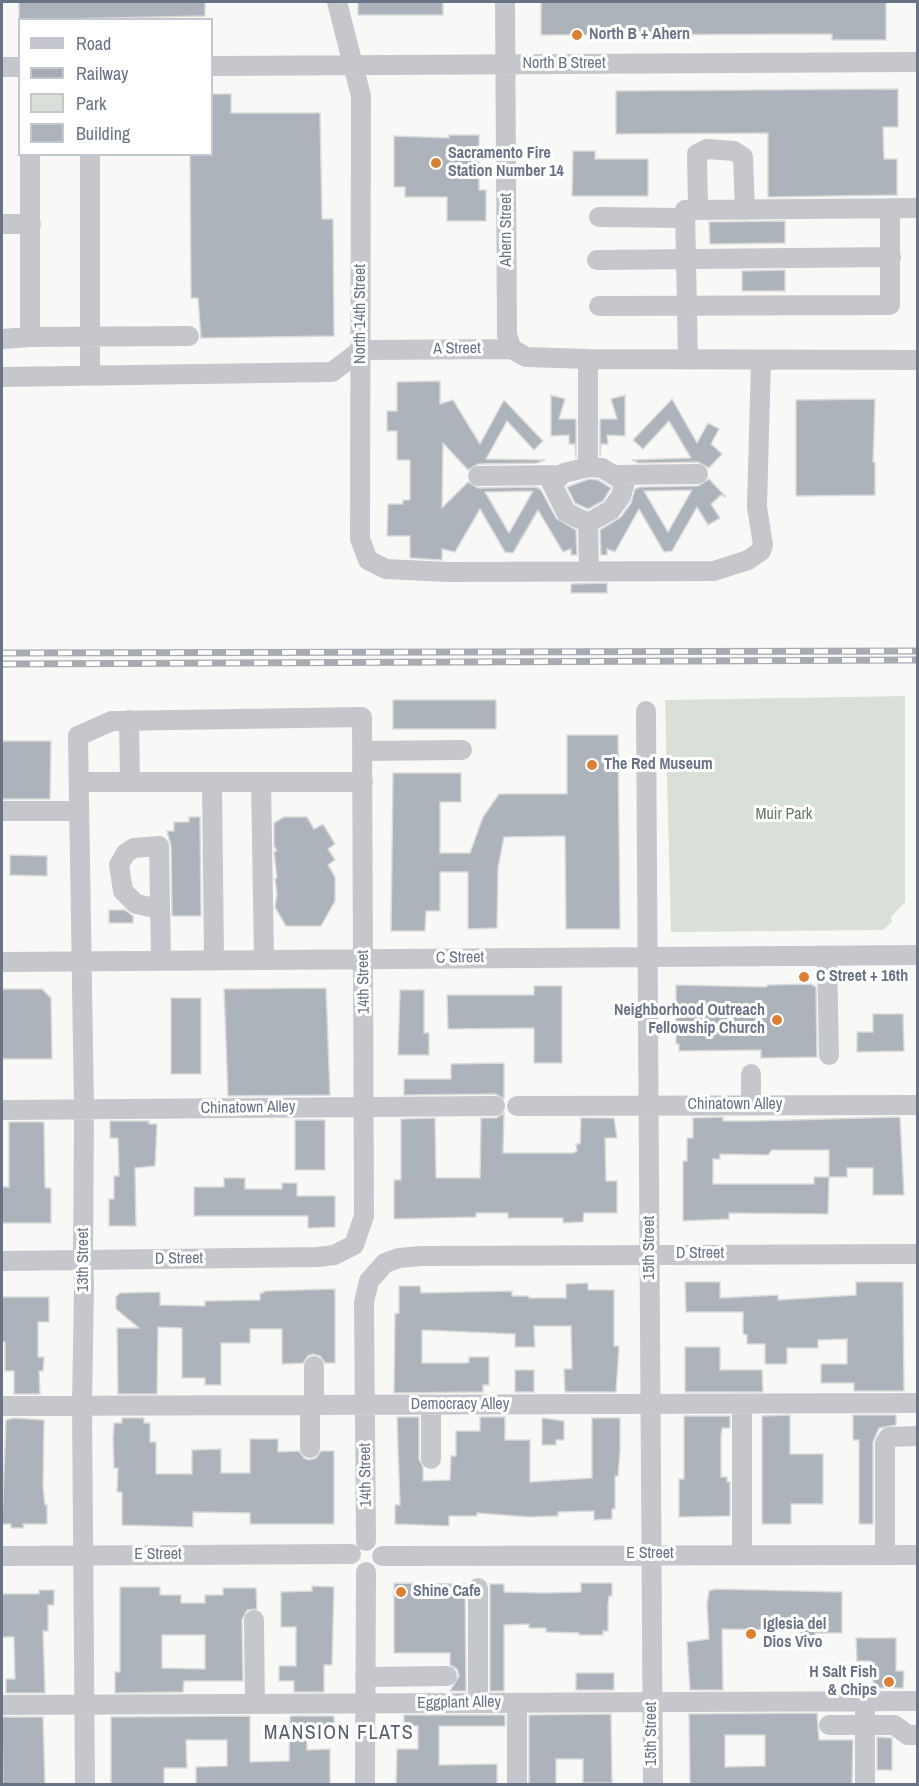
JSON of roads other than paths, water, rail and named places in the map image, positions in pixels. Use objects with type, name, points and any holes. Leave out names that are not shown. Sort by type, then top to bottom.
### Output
[{"type":"street","name":"North 14th Street","points":[[337,2],[361,96],[360,539],[368,560],[386,569],[408,572],[589,571]]},
{"type":"street","name":"Ahern Street","points":[[505,2],[507,335],[512,349]]},
{"type":"street","name":"North B Street","points":[[213,66],[918,62]]},
{"type":"street","points":[[2,67],[18,67]]},
{"type":"street","points":[[688,360],[686,259],[697,154],[707,149],[734,151],[743,157],[745,210]]},
{"type":"street","points":[[30,156],[30,337]]},
{"type":"street","points":[[90,156],[90,375]]},
{"type":"street","points":[[599,306],[890,305],[890,208]]},
{"type":"street","points":[[599,217],[745,210],[918,208]]},
{"type":"street","points":[[2,224],[30,224]]},
{"type":"street","points":[[597,260],[891,257]]},
{"type":"street","points":[[2,339],[189,336]]},
{"type":"street","name":"A Street","points":[[361,350],[512,349],[526,357],[588,359],[918,360]]},
{"type":"street","points":[[2,377],[332,372],[361,350]]},
{"type":"street","points":[[588,359],[588,467]]},
{"type":"street","points":[[588,524],[589,571],[714,571],[748,560],[761,551],[763,539],[757,507],[761,360]]},
{"type":"street","points":[[478,476],[562,475],[588,467],[602,468],[625,482],[621,496],[605,516],[588,524],[572,517],[558,498],[552,484],[562,475]]},
{"type":"street","points":[[615,475],[698,474]]},
{"type":"street","name":"15th Street","points":[[646,711],[653,1785]]},
{"type":"street","name":"14th Street","points":[[129,720],[362,717],[364,1216],[354,1245]]},
{"type":"street","points":[[129,720],[130,782]]},
{"type":"street","name":"13th Street","points":[[86,1785],[82,1406],[84,1109],[78,736],[112,721],[129,720]]},
{"type":"street","points":[[363,751],[462,750]]},
{"type":"street","points":[[79,782],[363,782]]},
{"type":"street","points":[[213,782],[214,960]]},
{"type":"street","points":[[261,782],[264,959]]},
{"type":"street","points":[[2,811],[79,811]]},
{"type":"street","points":[[160,909],[161,960]]},
{"type":"street","name":"C Street","points":[[2,962],[918,955]]},
{"type":"street","points":[[827,956],[829,1055]]},
{"type":"street","points":[[751,1074],[751,1105]]},
{"type":"street","name":"Chinatown Alley","points":[[517,1106],[918,1105]]},
{"type":"street","name":"Chinatown Alley","points":[[2,1110],[495,1106]]},
{"type":"street","name":"D Street","points":[[2,1261],[318,1257],[334,1255],[354,1245]]},
{"type":"street","name":"D Street","points":[[377,1268],[390,1260],[410,1257],[918,1254]]},
{"type":"street","name":"14th Street","points":[[366,1540],[364,1302],[369,1281],[377,1268]]},
{"type":"street","points":[[310,1448],[314,1366]]},
{"type":"street","name":"Democracy Alley","points":[[2,1406],[918,1403]]},
{"type":"street","points":[[742,1404],[742,1554]]},
{"type":"street","points":[[431,1405],[431,1459]]},
{"type":"street","points":[[885,1554],[885,1443],[889,1437],[918,1436]]},
{"type":"street","points":[[366,1540],[379,1547],[382,1556],[379,1565],[366,1572],[356,1568],[351,1554],[358,1543],[366,1540]]},
{"type":"street","name":"E Street","points":[[2,1556],[351,1554]]},
{"type":"street","name":"E Street","points":[[382,1556],[918,1555]]},
{"type":"street","points":[[365,1785],[366,1572]]},
{"type":"street","points":[[478,1588],[478,1703]]},
{"type":"street","points":[[254,1620],[255,1704]]},
{"type":"street","points":[[365,1677],[447,1676]]},
{"type":"street","points":[[865,1785],[866,1701]]},
{"type":"street","name":"Eggplant Alley","points":[[2,1705],[918,1701]]},
{"type":"street","points":[[517,1703],[517,1785]]},
{"type":"street","points":[[829,1725],[894,1725],[908,1735],[918,1735]]},
{"type":"railway","points":[[2,653],[918,651]]},
{"type":"railway","points":[[2,664],[918,660]]},
{"type":"place","name":"North B + Ahern","points":[[577,35]]},
{"type":"place","name":"Sacramento Fire Station Number 14","points":[[436,163]]},
{"type":"place","name":"The Red Museum","points":[[592,765]]},
{"type":"place","name":"C Street + 16th","points":[[804,977]]},
{"type":"place","name":"Neighborhood Outreach Fellowship Church","points":[[777,1020]]},
{"type":"place","name":"Shine Cafe","points":[[401,1592]]},
{"type":"place","name":"Iglesia del Dios Vivo","points":[[751,1634]]},
{"type":"place","name":"H Salt Fish & Chips","points":[[889,1682]]},
{"type":"district","name":"MANSION FLATS","points":[[339,1734]]},
{"type":"park label","name":"Muir Park","points":[[784,815]]}]
